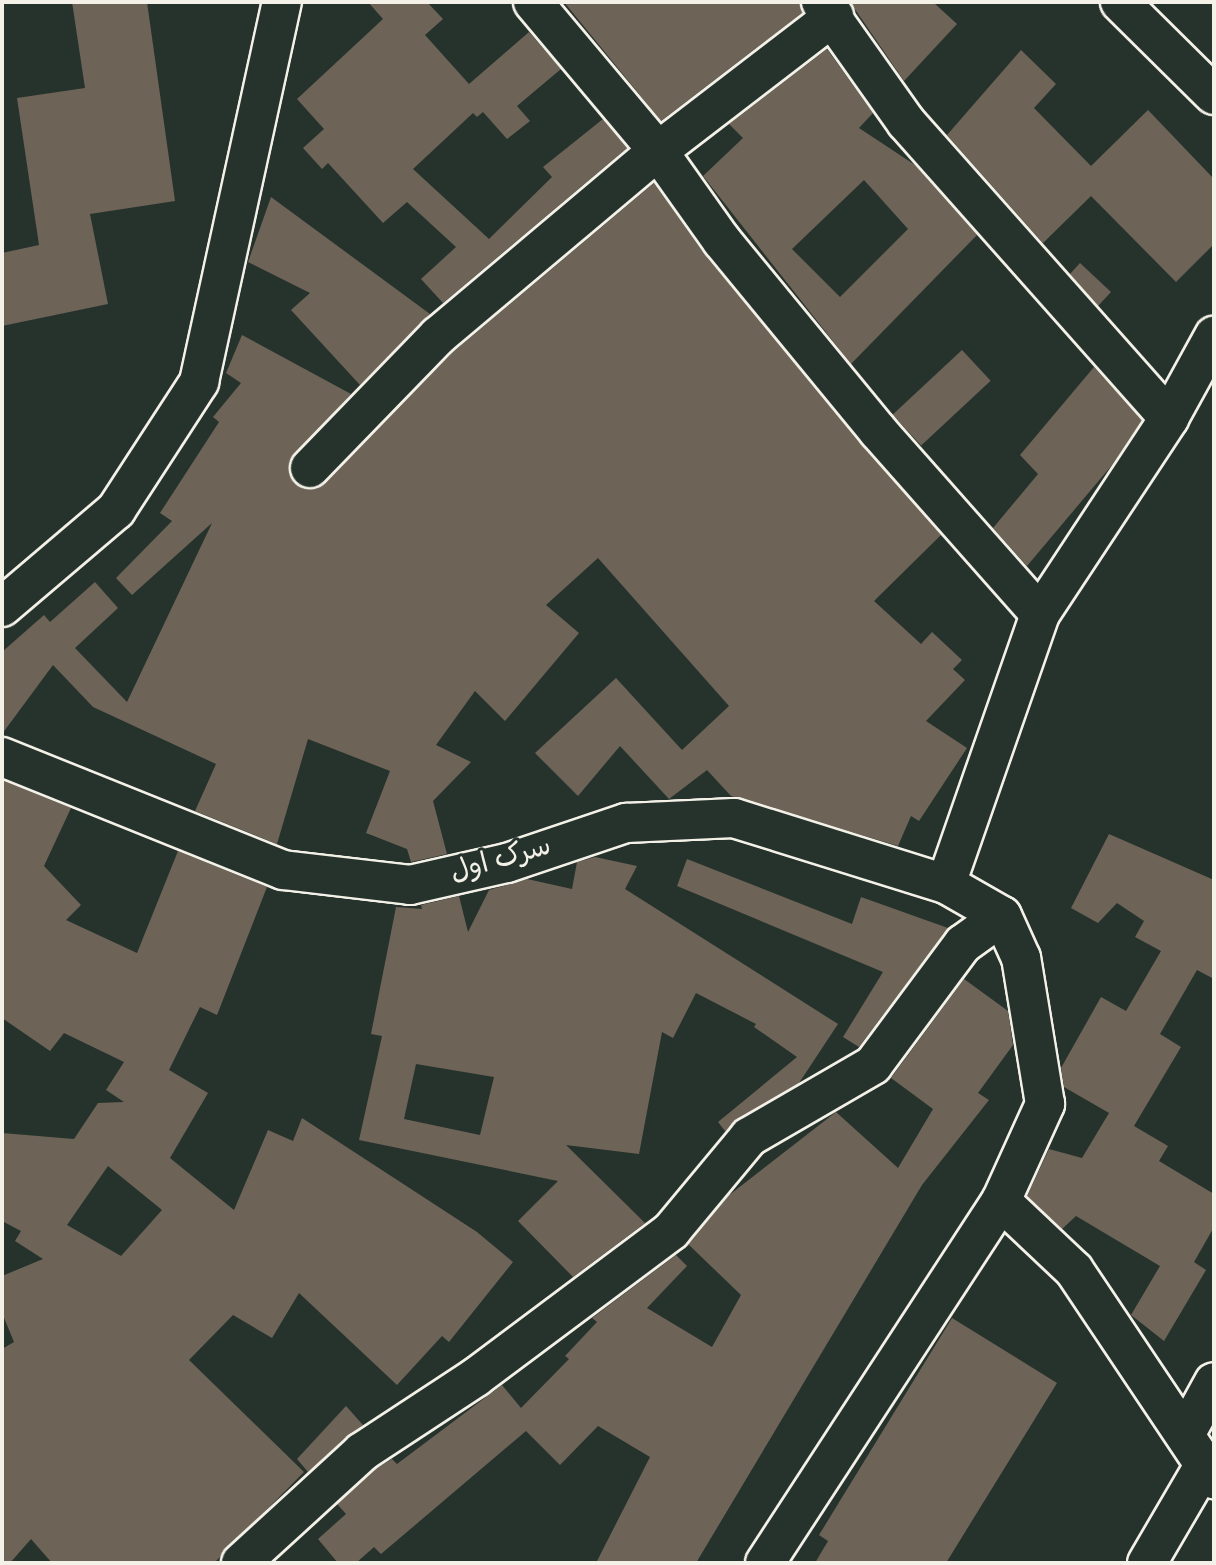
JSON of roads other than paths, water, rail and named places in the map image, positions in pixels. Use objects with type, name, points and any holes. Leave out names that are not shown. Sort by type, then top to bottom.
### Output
[{"type":"street","points":[[2,607],[116,510],[199,382],[282,2]]},
{"type":"street","points":[[533,2],[658,150],[722,241],[852,399],[1040,614]]},
{"type":"street","points":[[1120,2],[1214,95]]},
{"type":"street","points":[[310,468],[438,336],[828,9],[906,122],[1168,418]]},
{"type":"street","points":[[946,884],[1040,614],[1168,418],[1214,336]]},
{"type":"street","name":"سرک اول","points":[[2,757],[283,870],[410,885],[508,863],[626,822],[734,818],[946,884],[1002,916]]},
{"type":"street","points":[[241,1563],[362,1452],[476,1377],[671,1231],[749,1136],[873,1065],[963,944],[1002,916],[1021,958],[1045,1104],[1001,1202],[765,1563]]},
{"type":"street","points":[[1001,1202],[1074,1270],[1202,1458]]},
{"type":"street","points":[[1147,1563],[1202,1458],[1214,1382]]}]
